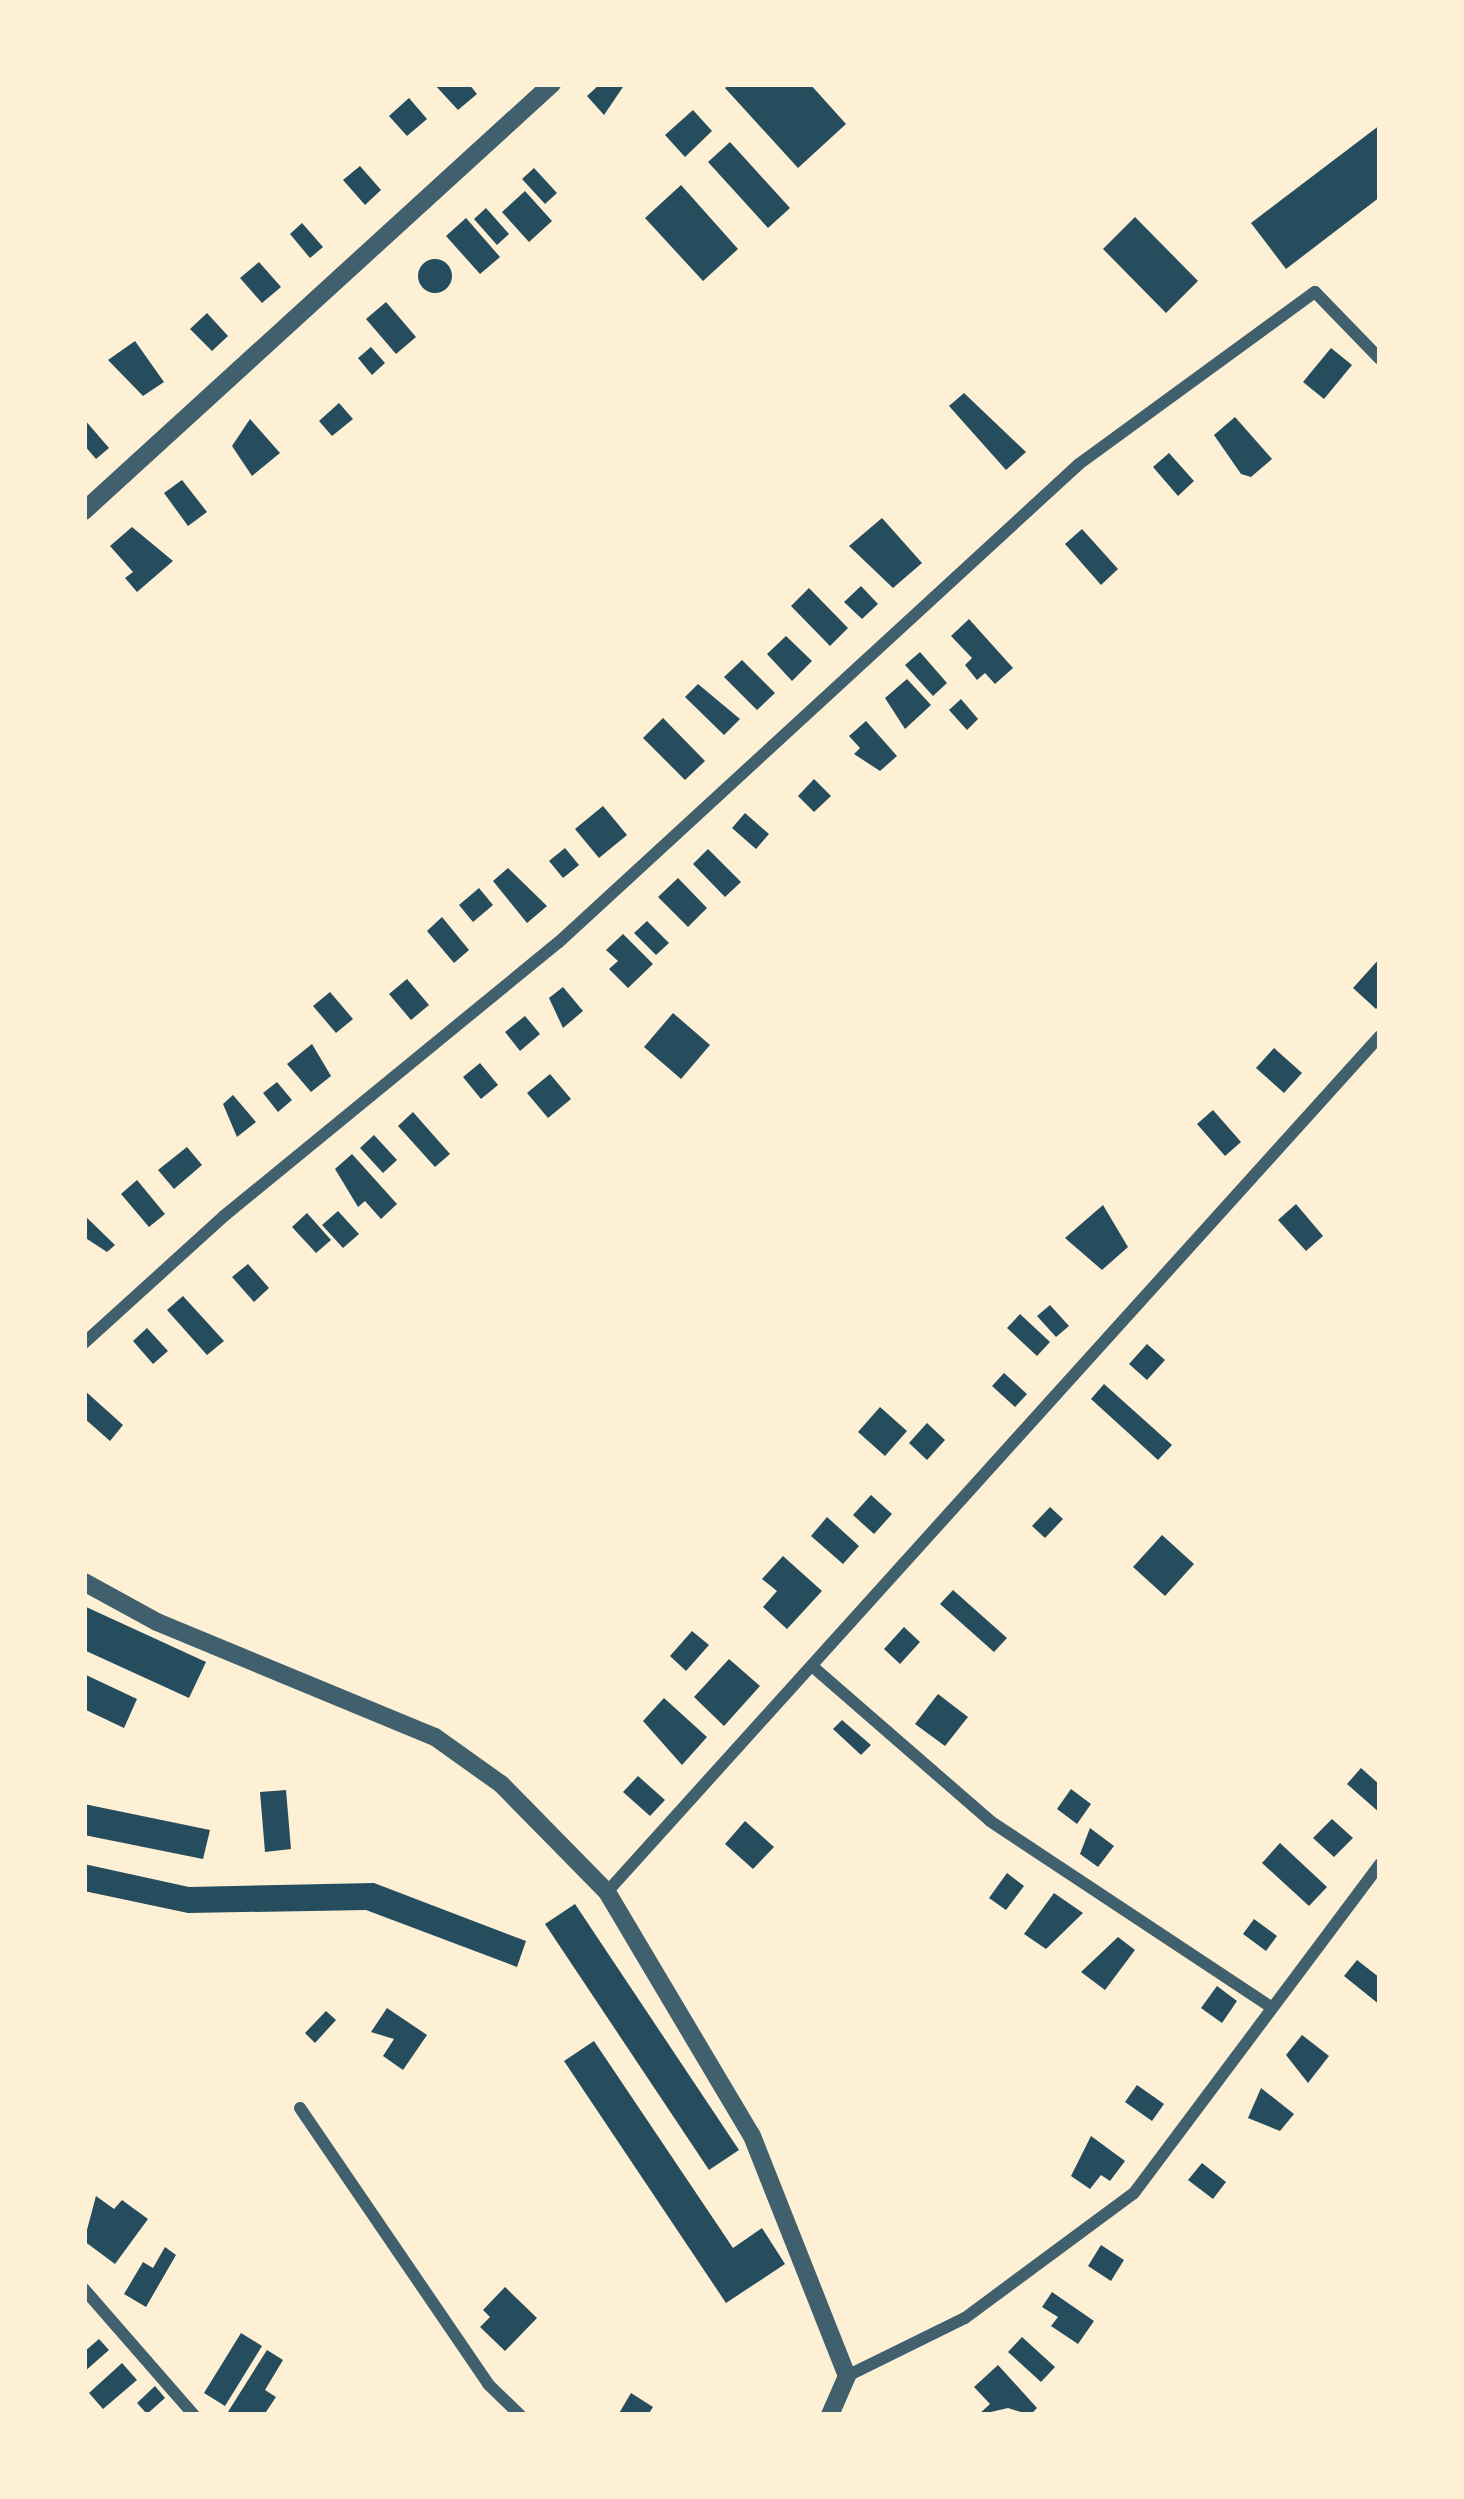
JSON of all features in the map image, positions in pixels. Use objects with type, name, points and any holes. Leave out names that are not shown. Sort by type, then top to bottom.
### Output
[{"type":"street","points":[[84,511],[552,84]]},
{"type":"street","points":[[84,1343],[224,1216],[559,942],[1078,464],[1315,292],[1380,358]]},
{"type":"street","points":[[607,1892],[1380,1036]]},
{"type":"street","points":[[84,1582],[158,1622],[435,1737],[501,1784],[607,1892],[752,2136],[847,2376]]},
{"type":"street","points":[[812,1666],[990,1821],[1270,2007]]},
{"type":"street","points":[[830,2415],[847,2376],[926,2343],[1098,2224],[1134,2193],[1380,1864]]},
{"type":"street","points":[[300,2108],[488,2384],[520,2415]]},
{"type":"street","points":[[84,2289],[194,2415]]},
{"type":"building","points":[[434,84],[469,84],[477,94],[458,110]]},
{"type":"building","points":[[600,84],[625,84],[604,115],[587,96]]},
{"type":"building","points":[[730,84],[810,84],[846,124],[798,168],[725,88]]},
{"type":"building","points":[[409,98],[427,119],[407,136],[389,116]]},
{"type":"building","points":[[693,110],[712,131],[685,157],[665,135]]},
{"type":"building","points":[[1380,125],[1380,197],[1286,269],[1251,223]]},
{"type":"building","points":[[730,142],[790,208],[768,228],[708,162]]},
{"type":"building","points":[[360,166],[381,190],[365,205],[343,180]]},
{"type":"building","points":[[534,168],[557,193],[545,204],[522,179]]},
{"type":"building","points":[[681,185],[738,249],[703,281],[645,218]]},
{"type":"building","points":[[525,191],[552,221],[529,242],[502,212]]},
{"type":"building","points":[[486,208],[509,234],[497,245],[474,219]]},
{"type":"building","points":[[1135,217],[1198,281],[1166,313],[1103,249]]},
{"type":"building","points":[[466,218],[500,257],[480,274],[446,236]]},
{"type":"building","points":[[302,223],[323,247],[310,258],[290,234]]},
{"type":"building","points":[[435,259],[447,264],[452,276],[447,288],[435,293],[423,288],[418,276],[423,264]]},
{"type":"building","points":[[259,262],[281,287],[262,303],[240,278]]},
{"type":"building","points":[[386,302],[416,337],[396,354],[366,319]]},
{"type":"building","points":[[207,313],[228,336],[212,351],[190,329]]},
{"type":"building","points":[[135,341],[164,382],[143,396],[108,360]]},
{"type":"building","points":[[371,347],[385,363],[372,375],[358,358]]},
{"type":"building","points":[[1331,348],[1352,365],[1324,399],[1303,382]]},
{"type":"building","points":[[964,393],[1026,452],[1006,470],[949,406]]},
{"type":"building","points":[[339,403],[353,419],[332,436],[319,421]]},
{"type":"building","points":[[1235,417],[1272,459],[1251,477],[1241,474],[1214,435]]},
{"type":"building","points":[[84,419],[109,448],[96,459],[84,445]]},
{"type":"building","points":[[250,419],[280,453],[252,476],[232,446]]},
{"type":"building","points":[[1169,453],[1194,481],[1178,496],[1153,467]]},
{"type":"building","points":[[182,480],[207,512],[188,526],[164,493]]},
{"type":"building","points":[[882,518],[922,563],[893,588],[849,546]]},
{"type":"building","points":[[132,527],[173,561],[137,592],[125,578],[133,572],[110,546]]},
{"type":"building","points":[[1082,529],[1118,569],[1101,585],[1065,544]]},
{"type":"building","points":[[861,586],[878,604],[862,619],[844,602]]},
{"type":"building","points":[[809,588],[848,628],[830,646],[791,606]]},
{"type":"building","points":[[969,619],[1013,668],[995,684],[985,673],[977,680],[965,665],[972,658],[951,636]]},
{"type":"building","points":[[786,636],[812,661],[792,681],[767,654]]},
{"type":"building","points":[[920,652],[947,683],[933,696],[905,665]]},
{"type":"building","points":[[742,660],[775,693],[757,710],[724,677]]},
{"type":"building","points":[[907,679],[931,705],[905,729],[885,698]]},
{"type":"building","points":[[698,684],[740,719],[724,735],[685,697]]},
{"type":"building","points":[[961,699],[978,719],[967,730],[949,710]]},
{"type":"building","points":[[663,718],[705,761],[685,780],[643,738]]},
{"type":"building","points":[[866,721],[897,756],[880,771],[854,754],[860,748],[849,736]]},
{"type":"building","points":[[814,779],[831,796],[814,812],[798,796]]},
{"type":"building","points":[[603,806],[627,835],[599,858],[575,829]]},
{"type":"building","points":[[745,813],[769,834],[756,849],[732,828]]},
{"type":"building","points":[[565,848],[579,865],[563,878],[549,861]]},
{"type":"building","points":[[708,849],[741,882],[725,897],[693,864]]},
{"type":"building","points":[[508,868],[547,906],[527,923],[493,881]]},
{"type":"building","points":[[678,878],[707,908],[688,927],[658,897]]},
{"type":"building","points":[[479,888],[493,905],[473,922],[459,905]]},
{"type":"building","points":[[442,917],[469,950],[454,963],[427,931]]},
{"type":"building","points":[[647,921],[669,943],[656,955],[634,933]]},
{"type":"building","points":[[623,934],[653,964],[628,988],[609,969],[618,961],[606,950]]},
{"type":"building","points":[[1380,958],[1380,1005],[1376,1009],[1353,988]]},
{"type":"building","points":[[407,979],[429,1005],[411,1020],[389,994]]},
{"type":"building","points":[[563,987],[583,1011],[563,1028],[549,998]]},
{"type":"building","points":[[330,992],[353,1019],[336,1033],[313,1006]]},
{"type":"building","points":[[673,1013],[710,1045],[681,1079],[644,1047]]},
{"type":"building","points":[[525,1016],[540,1034],[520,1051],[505,1032]]},
{"type":"building","points":[[312,1044],[331,1076],[311,1092],[287,1064]]},
{"type":"building","points":[[1274,1048],[1302,1073],[1284,1093],[1256,1068]]},
{"type":"building","points":[[480,1063],[498,1085],[481,1099],[463,1077]]},
{"type":"building","points":[[550,1074],[571,1099],[548,1118],[527,1093]]},
{"type":"building","points":[[277,1082],[292,1100],[278,1112],[263,1093]]},
{"type":"building","points":[[233,1095],[256,1122],[237,1137],[223,1104]]},
{"type":"building","points":[[1213,1110],[1241,1142],[1225,1156],[1197,1124]]},
{"type":"building","points":[[413,1112],[450,1154],[435,1167],[398,1126]]},
{"type":"building","points":[[374,1135],[397,1160],[383,1173],[360,1148]]},
{"type":"building","points":[[187,1147],[202,1165],[174,1189],[158,1170]]},
{"type":"building","points":[[352,1154],[397,1204],[381,1219],[365,1201],[358,1207],[335,1169]]},
{"type":"building","points":[[137,1180],[165,1214],[149,1227],[121,1194]]},
{"type":"building","points":[[1296,1204],[1323,1236],[1306,1251],[1278,1220]]},
{"type":"building","points":[[1103,1205],[1128,1247],[1102,1270],[1065,1238]]},
{"type":"building","points":[[338,1211],[359,1234],[343,1248],[322,1225]]},
{"type":"building","points":[[307,1213],[331,1240],[316,1253],[292,1227]]},
{"type":"building","points":[[84,1215],[115,1245],[107,1252],[84,1237]]},
{"type":"building","points":[[248,1264],[269,1288],[254,1302],[232,1277]]},
{"type":"building","points":[[183,1296],[224,1341],[207,1355],[167,1310]]},
{"type":"building","points":[[1050,1305],[1069,1326],[1056,1337],[1037,1316]]},
{"type":"building","points":[[1020,1314],[1050,1342],[1037,1356],[1007,1328]]},
{"type":"building","points":[[147,1328],[168,1351],[153,1364],[133,1341]]},
{"type":"building","points":[[1147,1344],[1165,1360],[1147,1380],[1129,1364]]},
{"type":"building","points":[[1004,1373],[1027,1394],[1015,1407],[992,1386]]},
{"type":"building","points":[[1104,1384],[1172,1445],[1158,1460],[1091,1399]]},
{"type":"building","points":[[84,1390],[123,1425],[110,1441],[84,1418]]},
{"type":"building","points":[[880,1407],[907,1431],[885,1456],[858,1432]]},
{"type":"building","points":[[927,1423],[945,1440],[927,1460],[909,1443]]},
{"type":"building","points":[[871,1495],[892,1514],[874,1534],[853,1515]]},
{"type":"building","points":[[1050,1507],[1063,1519],[1045,1538],[1032,1526]]},
{"type":"building","points":[[827,1517],[859,1546],[843,1564],[811,1536]]},
{"type":"building","points":[[1162,1535],[1194,1564],[1165,1596],[1133,1567]]},
{"type":"building","points":[[783,1556],[822,1591],[787,1629],[763,1607],[777,1591],[762,1579]]},
{"type":"building","points":[[953,1590],[1007,1638],[994,1652],[940,1604]]},
{"type":"building","points":[[84,1606],[206,1662],[189,1698],[84,1650]]},
{"type":"building","points":[[904,1627],[920,1642],[900,1664],[884,1649]]},
{"type":"building","points":[[692,1631],[709,1645],[686,1671],[670,1656]]},
{"type":"building","points":[[729,1659],[760,1686],[724,1726],[694,1697]]},
{"type":"building","points":[[84,1674],[137,1699],[124,1728],[84,1709]]},
{"type":"building","points":[[938,1694],[968,1717],[945,1746],[915,1724]]},
{"type":"building","points":[[664,1698],[707,1737],[682,1765],[643,1721]]},
{"type":"building","points":[[842,1720],[871,1745],[861,1755],[833,1729]]},
{"type":"building","points":[[1361,1768],[1380,1785],[1380,1813],[1347,1784]]},
{"type":"building","points":[[638,1776],[665,1800],[650,1816],[623,1792]]},
{"type":"building","points":[[1071,1789],[1091,1804],[1077,1824],[1057,1809]]},
{"type":"building","points":[[286,1790],[291,1849],[265,1852],[260,1792]]},
{"type":"building","points":[[84,1804],[210,1830],[203,1859],[84,1835]]},
{"type":"building","points":[[1332,1819],[1353,1838],[1334,1857],[1313,1838]]},
{"type":"building","points":[[745,1821],[774,1847],[753,1869],[725,1844]]},
{"type":"building","points":[[1090,1828],[1114,1846],[1098,1867],[1080,1854]]},
{"type":"building","points":[[1280,1843],[1327,1887],[1309,1906],[1262,1863]]},
{"type":"building","points":[[84,1864],[189,1887],[374,1883],[526,1941],[517,1967],[366,1910],[188,1913],[84,1891]]},
{"type":"building","points":[[1007,1873],[1024,1886],[1006,1910],[989,1898]]},
{"type":"building","points":[[1054,1893],[1083,1913],[1046,1949],[1024,1934]]},
{"type":"building","points":[[575,1904],[739,2150],[709,2170],[545,1924]]},
{"type":"building","points":[[1254,1919],[1277,1936],[1266,1951],[1243,1934]]},
{"type":"building","points":[[1118,1937],[1135,1950],[1105,1990],[1081,1972]]},
{"type":"building","points":[[1357,1960],[1380,1978],[1380,2005],[1344,1976]]},
{"type":"building","points":[[1217,1986],[1237,2001],[1222,2023],[1201,2008]]},
{"type":"building","points":[[387,2008],[427,2035],[403,2070],[383,2056],[394,2039],[371,2032]]},
{"type":"building","points":[[326,2011],[336,2020],[315,2043],[305,2033]]},
{"type":"building","points":[[1302,2035],[1329,2056],[1308,2083],[1286,2055]]},
{"type":"building","points":[[594,2041],[733,2248],[762,2228],[785,2264],[726,2303],[564,2061]]},
{"type":"building","points":[[1137,2085],[1164,2104],[1152,2121],[1125,2102]]},
{"type":"building","points":[[1261,2088],[1294,2114],[1280,2131],[1248,2118]]},
{"type":"building","points":[[1091,2136],[1125,2161],[1110,2181],[1101,2175],[1090,2189],[1071,2176]]},
{"type":"building","points":[[1202,2163],[1226,2182],[1213,2199],[1188,2180]]},
{"type":"building","points":[[96,2196],[114,2209],[122,2200],[148,2219],[115,2264],[84,2241]]},
{"type":"building","points":[[1101,2245],[1124,2260],[1111,2281],[1088,2266]]},
{"type":"building","points":[[165,2247],[176,2255],[146,2307],[124,2294],[143,2262],[153,2268]]},
{"type":"building","points":[[505,2287],[537,2318],[505,2351],[480,2327],[490,2317],[483,2310]]},
{"type":"building","points":[[1052,2292],[1094,2321],[1078,2344],[1051,2326],[1058,2317],[1042,2307]]},
{"type":"building","points":[[241,2333],[262,2346],[225,2406],[204,2393]]},
{"type":"building","points":[[1022,2337],[1055,2367],[1041,2382],[1008,2352]]},
{"type":"building","points":[[99,2339],[109,2350],[84,2372],[84,2352]]},
{"type":"building","points":[[267,2350],[283,2360],[265,2390],[276,2397],[264,2415],[226,2415]]},
{"type":"building","points":[[122,2363],[137,2380],[103,2409],[89,2393]]},
{"type":"building","points":[[998,2365],[1037,2408],[1030,2415],[1008,2408],[978,2415],[990,2404],[974,2387]]},
{"type":"building","points":[[155,2386],[165,2398],[147,2414],[137,2403]]},
{"type":"building","points":[[631,2393],[653,2407],[648,2415],[618,2415]]}]
